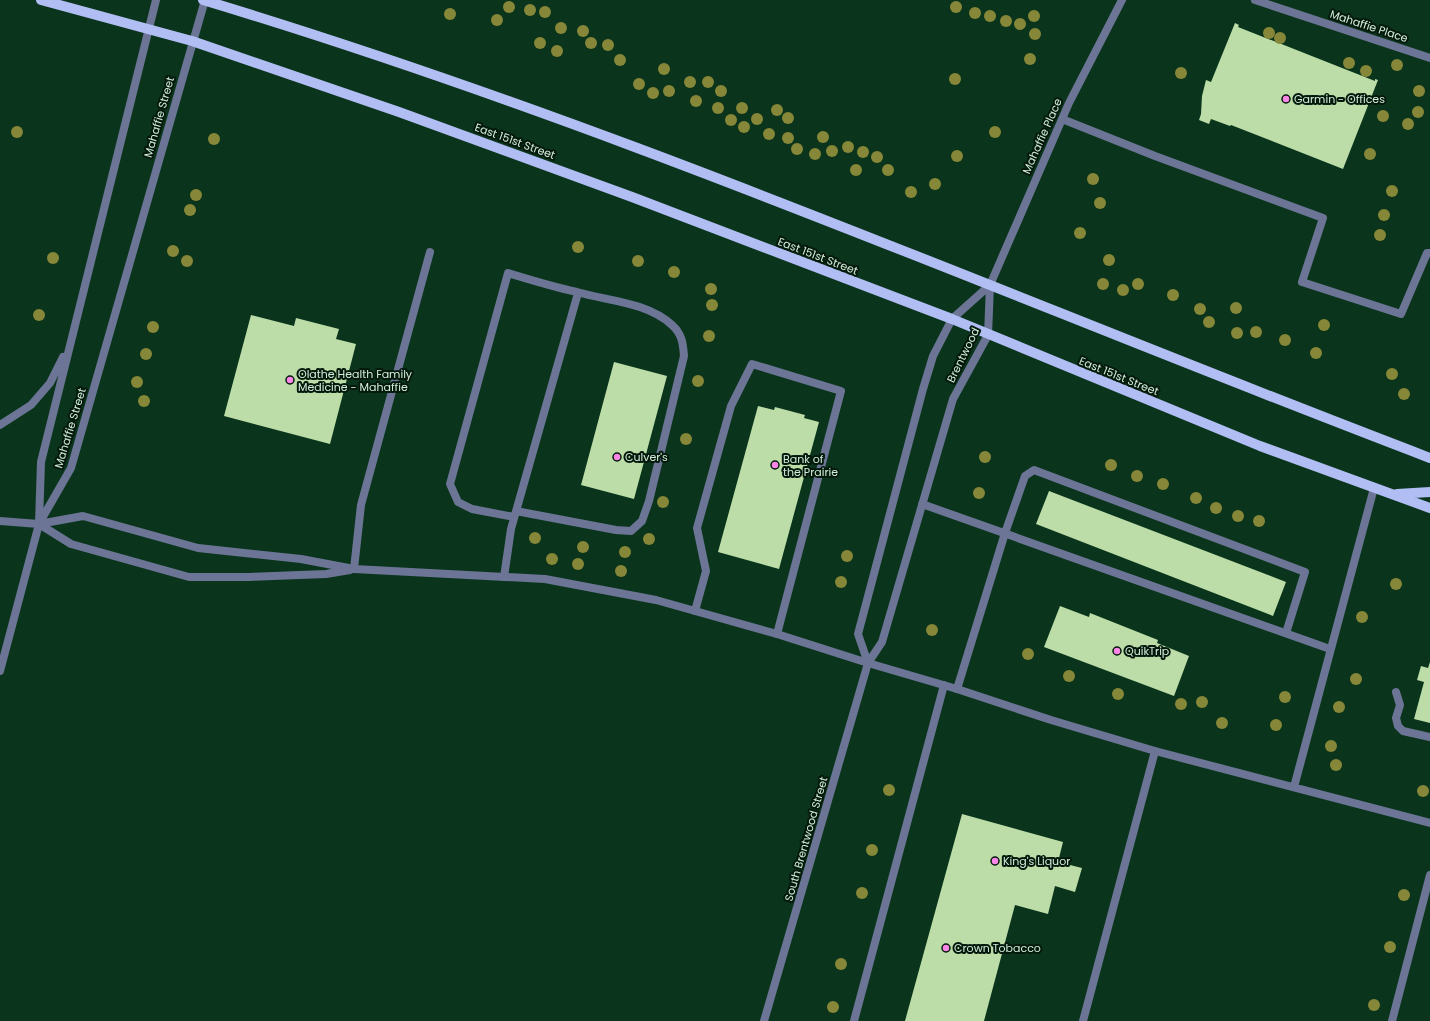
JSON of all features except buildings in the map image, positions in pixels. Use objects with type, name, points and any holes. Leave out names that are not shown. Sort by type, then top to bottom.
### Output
[{"type":"main road","name":"East 151st Street","points":[[41,0],[192,41],[399,112],[632,197],[952,319],[1260,446],[1430,508]]},
{"type":"main road","points":[[204,0],[420,69],[655,155],[990,285],[1302,410],[1430,458]]},
{"type":"main road","points":[[1393,495],[1430,492]]},
{"type":"street","name":"Mahaffie Street","points":[[39,524],[41,462],[156,0]]},
{"type":"street","name":"Mahaffie Street","points":[[39,524],[71,468],[204,0]]},
{"type":"street","name":"Mahaffie Place","points":[[990,285],[1062,119],[1082,76],[1122,0]]},
{"type":"street","name":"Mahaffie Place","points":[[1255,0],[1430,58]]},
{"type":"street","points":[[1062,119],[1163,159],[1323,218],[1302,282],[1402,314],[1427,253],[1430,253]]},
{"type":"street","points":[[354,569],[361,505],[430,252]]},
{"type":"street","points":[[508,273],[578,293],[632,304],[654,313],[672,325],[683,340],[684,356],[649,501],[642,520],[631,531],[472,508],[458,502],[450,484],[508,273]]},
{"type":"street","points":[[868,663],[858,634],[922,389],[933,356],[952,319],[990,285]]},
{"type":"street","name":"Brentwood","points":[[868,663],[882,642],[953,399],[988,335],[990,285]]},
{"type":"street","points":[[504,577],[511,529],[578,293]]},
{"type":"street","points":[[0,425],[31,405],[50,383],[70,342]]},
{"type":"street","points":[[695,611],[706,571],[697,528],[731,406],[752,364],[841,391],[777,634]]},
{"type":"street","points":[[957,688],[1005,533],[1025,476],[1034,470],[1305,572],[1286,633]]},
{"type":"street","points":[[1294,787],[1374,488]]},
{"type":"street","points":[[922,504],[1330,649]]},
{"type":"street","points":[[0,521],[39,524],[83,516],[198,548],[301,559],[354,569],[545,579],[656,600],[777,634],[868,663],[957,688],[1051,720],[1155,751],[1430,823]]},
{"type":"street","points":[[39,524],[71,544],[189,577],[249,577],[326,574],[354,569]]},
{"type":"street","points":[[0,671],[39,524]]},
{"type":"street","name":"South Brentwood Street","points":[[764,1021],[868,663]]},
{"type":"street","points":[[854,1021],[944,685]]},
{"type":"street","points":[[1396,692],[1400,705],[1396,718],[1398,726],[1403,731],[1430,737]]},
{"type":"street","points":[[1083,1021],[1155,751]]},
{"type":"street","points":[[1392,1021],[1430,874]]},
{"type":"place","name":"Garmin - Offices","points":[[1286,99]]},
{"type":"place","name":"Olathe Health Family Medicine - Mahaffie","points":[[290,380]]},
{"type":"place","name":"Culver's","points":[[617,457]]},
{"type":"place","name":"Bank of the Prairie","points":[[775,465]]},
{"type":"place","name":"QuikTrip","points":[[1117,651]]},
{"type":"place","name":"King's Liquor","points":[[995,861]]},
{"type":"place","name":"Crown Tobacco","points":[[946,948]]}]
